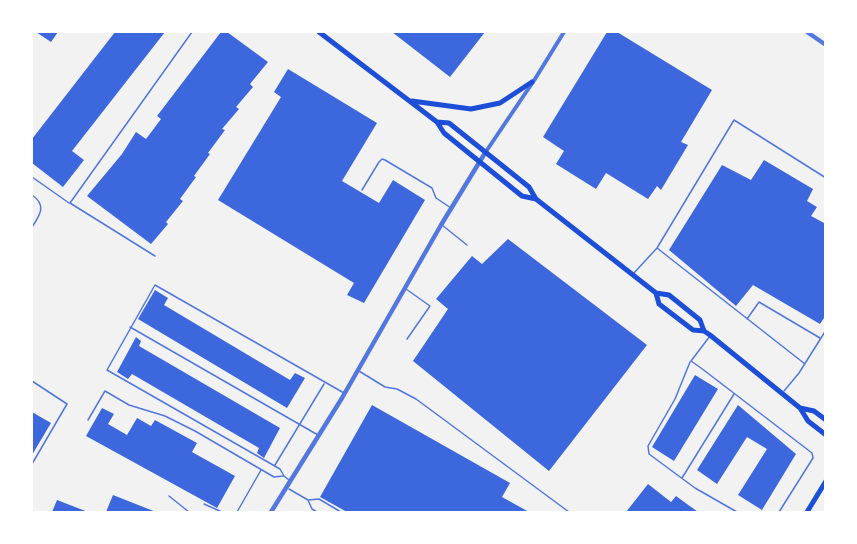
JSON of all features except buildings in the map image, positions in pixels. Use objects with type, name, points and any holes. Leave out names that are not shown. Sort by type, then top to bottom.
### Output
[{"type":"main road","points":[[319,32],[437,122],[444,133],[522,196],[536,199]]},
{"type":"main road","points":[[411,101],[471,110],[500,103],[532,82]]},
{"type":"main road","points":[[437,122],[449,123],[529,187],[536,199],[632,275],[656,293],[669,295],[677,301],[700,320],[704,331]]},
{"type":"main road","points":[[656,293],[659,304],[693,330],[704,331],[710,335],[800,408],[808,421],[825,435]]},
{"type":"main road","points":[[800,408],[814,411],[825,420]]},
{"type":"main road","points":[[807,513],[825,481]]},
{"type":"street","points":[[271,513],[345,394],[441,225],[564,32]]},
{"type":"street","points":[[807,32],[825,45]]},
{"type":"lane","points":[[70,203],[192,32]]},
{"type":"lane","points":[[632,275],[657,248],[734,120],[825,178]]},
{"type":"lane","points":[[362,190],[382,159],[432,188],[436,198],[452,209]]},
{"type":"lane","points":[[32,177],[155,256]]},
{"type":"lane","points":[[32,195],[41,204],[38,218],[32,227]]},
{"type":"lane","points":[[441,225],[467,245]]},
{"type":"lane","points":[[657,248],[805,364]]},
{"type":"lane","points":[[290,481],[280,469],[107,370],[155,285],[345,394]]},
{"type":"lane","points":[[405,288],[430,306],[407,339]]},
{"type":"lane","points":[[747,319],[759,302],[820,338]]},
{"type":"lane","points":[[130,327],[319,435]]},
{"type":"lane","points":[[782,394],[805,364],[825,330]]},
{"type":"lane","points":[[710,335],[690,361],[675,399],[648,446],[649,454],[694,488],[738,513]]},
{"type":"lane","points":[[690,361],[812,453],[813,458],[778,513]]},
{"type":"lane","points":[[358,370],[385,387],[398,389],[416,399],[569,513]]},
{"type":"lane","points":[[32,381],[68,404],[32,464]]},
{"type":"lane","points":[[275,466],[325,383]]},
{"type":"lane","points":[[88,420],[105,391],[129,405],[165,416],[274,477],[284,476]]},
{"type":"lane","points":[[682,478],[735,393]]},
{"type":"lane","points":[[237,513],[261,470]]},
{"type":"lane","points":[[286,487],[308,500],[312,509],[317,513]]},
{"type":"lane","points":[[168,496],[189,513]]},
{"type":"lane","points":[[308,500],[319,499],[341,513]]},
{"type":"lane","points":[[204,504],[222,513]]}]
